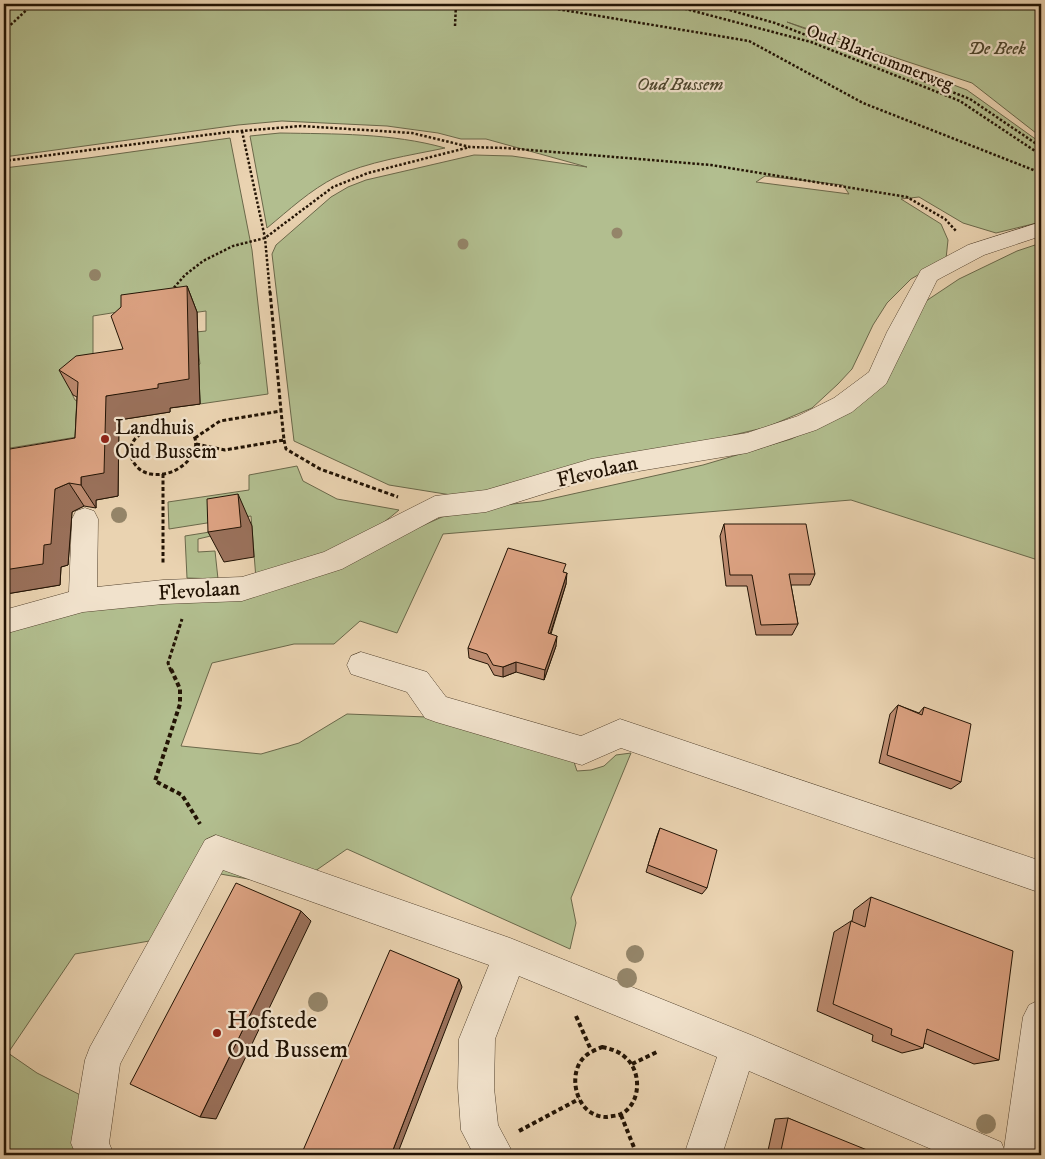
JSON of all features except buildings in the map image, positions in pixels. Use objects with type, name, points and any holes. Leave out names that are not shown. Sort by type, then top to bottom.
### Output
[{"type":"street","name":"Flevolaan","points":[[6,622],[84,600],[164,592],[242,589],[332,561],[435,507],[486,500],[591,469],[748,443],[808,423],[843,405],[878,378],[899,332],[929,276],[976,250],[1041,229]]},
{"type":"street","points":[[84,600],[85,519]]},
{"type":"street","points":[[361,665],[417,682],[436,708],[582,752],[620,733],[1041,876]]},
{"type":"street","points":[[94,1155],[90,1143],[103,1060],[216,851],[510,955],[738,1048],[988,1155]]},
{"type":"street","points":[[492,1151],[480,1130],[476,1088],[477,1040],[510,955]]},
{"type":"street","points":[[1022,1155],[1041,1017]]},
{"type":"street","points":[[703,1155],[738,1048]]},
{"type":"path","points":[[4,31],[33,4]]},
{"type":"path","points":[[455,26],[456,4]]},
{"type":"path","points":[[527,4],[749,41],[863,103],[1041,173]]},
{"type":"path","name":"Oud Blaricummerweg","points":[[667,4],[811,42],[960,101],[1041,155]]},
{"type":"path","points":[[708,4],[775,22],[970,99],[1041,147]]},
{"type":"path","points":[[4,161],[242,131],[301,126],[412,133],[470,147],[506,148],[711,165],[907,197],[945,219],[976,250]]},
{"type":"path","points":[[242,131],[265,238],[286,449],[320,469],[395,496],[435,507]]},
{"type":"path","points":[[171,296],[171,289],[203,260],[233,246],[265,238],[333,187],[368,173],[470,147]]},
{"type":"path","points":[[195,438],[220,421],[281,411]]},
{"type":"path","points":[[166,424],[182,425],[192,432],[195,438],[196,444],[189,461],[178,470],[163,474],[147,474],[134,467],[129,456],[132,443],[150,428],[166,424]]},
{"type":"path","points":[[196,444],[225,450],[284,440]]},
{"type":"path","points":[[163,474],[164,592]]},
{"type":"path","points":[[193,590],[168,663],[180,689],[180,704],[154,781],[182,795],[216,851]]},
{"type":"path","points":[[602,1047],[613,1048],[624,1054],[632,1064],[637,1078],[637,1092],[631,1105],[621,1115],[610,1118],[598,1117],[587,1110],[579,1099],[574,1086],[575,1072],[581,1059],[590,1050],[602,1047]]},
{"type":"path","points":[[492,1151],[579,1099]]},
{"type":"path","points":[[621,1115],[637,1155]]},
{"type":"green space","points":[[10,4],[1040,4],[1041,137],[972,83],[787,22],[967,90],[1041,143],[1041,222],[996,233],[963,223],[919,197],[901,199],[941,224],[948,240],[946,259],[911,279],[887,303],[873,325],[852,369],[838,384],[812,408],[767,427],[470,498],[389,485],[294,441],[272,254],[276,245],[331,197],[348,187],[366,180],[474,155],[512,156],[587,167],[486,139],[461,139],[438,133],[387,126],[282,121],[238,125],[4,157],[4,10]],"holes":[[[765,176],[843,185],[849,194],[756,182]]]},
{"type":"green space","points":[[280,133],[384,137],[404,139],[445,148],[361,167],[336,177],[317,188],[267,228],[250,136]]},
{"type":"green space","points":[[230,138],[252,250],[268,394],[200,404],[198,365],[200,364],[196,332],[206,331],[206,311],[155,318],[155,306],[93,316],[93,376],[74,390],[72,394],[75,400],[79,402],[83,436],[4,449],[4,168]]},
{"type":"green space","points":[[1041,243],[1041,561],[851,500],[443,534],[397,633],[360,621],[334,644],[294,644],[212,663],[181,746],[261,754],[299,743],[347,714],[427,717],[574,762],[577,771],[591,770],[604,766],[616,755],[631,753],[571,898],[576,923],[570,949],[347,849],[292,887],[215,873],[155,940],[75,954],[8,1053],[37,1073],[104,1107],[77,1155],[4,1155],[4,613],[17,616],[316,573],[442,517],[494,506],[541,501],[703,465],[791,439],[854,409],[920,305],[959,279],[1017,251]]},
{"type":"green space","points":[[297,466],[303,481],[337,499],[399,510],[383,523],[349,543],[312,559],[256,579],[251,516],[169,529],[168,502],[249,490],[249,475]]},
{"type":"green space","points":[[216,531],[215,535],[198,539],[198,552],[215,551],[218,579],[187,578],[185,536]]},
{"type":"place","name":"Landhuis Oud Bussem","points":[[105,439]]},
{"type":"place","name":"Hofstede Oud Bussem","points":[[217,1033]]},
{"type":"park label","name":"De Beek","points":[[997,48]]},
{"type":"park label","name":"Oud Bussem","points":[[680,84]]}]
